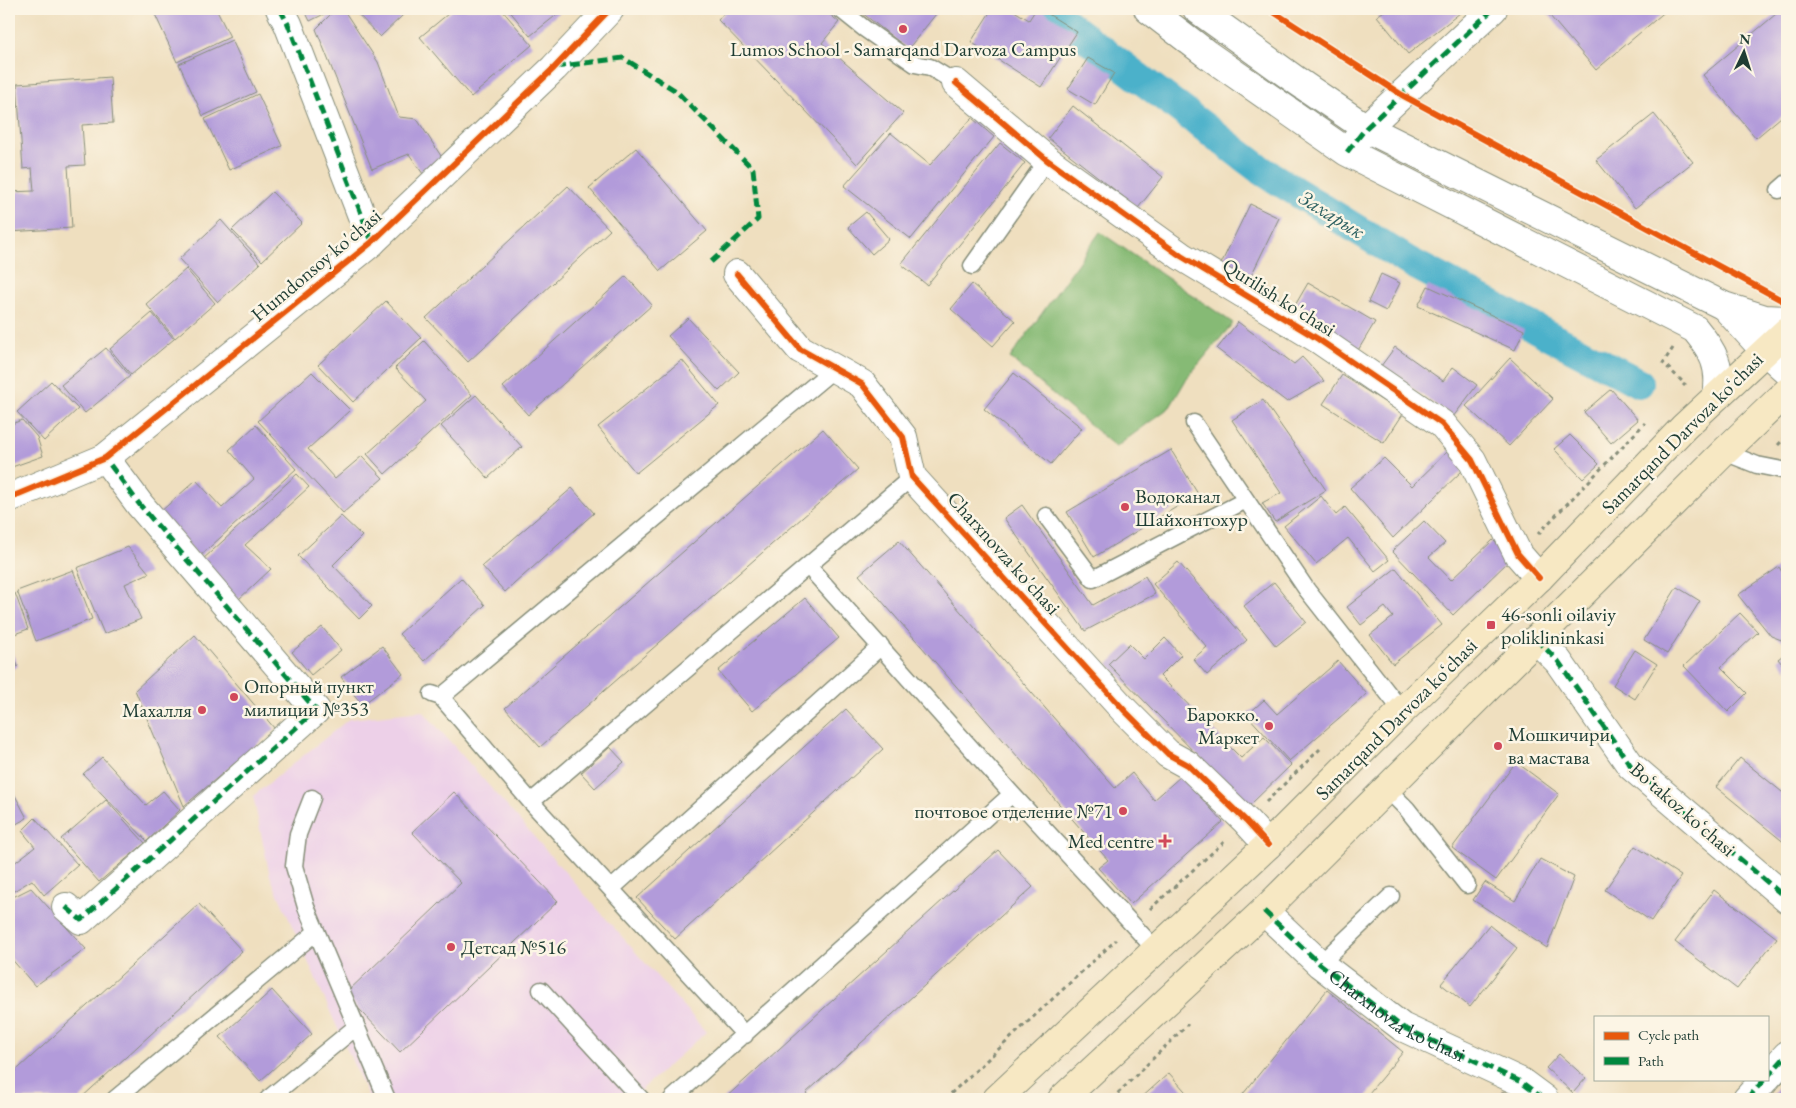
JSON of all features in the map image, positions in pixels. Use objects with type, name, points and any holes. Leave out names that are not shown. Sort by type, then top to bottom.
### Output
[{"type":"main road","name":"Samarqand Darvoza koʻchasi","points":[[997,1099],[1268,845],[1539,578],[1684,427],[1787,331]]},
{"type":"main road","name":"Samarqand Darvoza koʻchasi","points":[[1062,1099],[1264,911],[1724,452],[1787,392]]},
{"type":"street","name":"Humdonsoy ko'chasi","points":[[280,9],[288,24],[372,242]]},
{"type":"street","name":"Humdonsoy ko'chasi","points":[[9,498],[105,458],[372,242],[554,68],[610,9]]},
{"type":"street","points":[[1148,9],[1208,55],[1347,152],[1685,336],[1707,344],[1714,356],[1718,370],[1718,396]]},
{"type":"street","points":[[1196,9],[1366,128],[1724,306],[1765,319],[1787,320]]},
{"type":"street","points":[[1347,152],[1366,128],[1493,9]]},
{"type":"street","name":"Qurilish ko'chasi","points":[[956,83],[1047,160],[1181,256],[1318,339],[1442,424],[1472,460],[1518,554],[1539,578]]},
{"type":"street","name":"Charxnovza ko'chasi","points":[[737,274],[800,350],[862,384],[903,437],[912,477],[1125,711],[1168,754],[1188,765],[1268,845]]},
{"type":"street","points":[[1724,306],[1765,351],[1787,371]]},
{"type":"street","points":[[1685,336],[1765,351]]},
{"type":"street","points":[[66,907],[81,920],[316,710],[140,505],[105,458]]},
{"type":"street","name":"Boʻtakoz koʻchasi","points":[[1536,639],[1558,661],[1630,766],[1787,899]]},
{"type":"street","name":"Charxnovza ko'chasi","points":[[1264,911],[1320,964],[1402,1027],[1521,1082],[1544,1099]]},
{"type":"street","points":[[1768,1076],[1787,1055]]},
{"type":"street","points":[[1747,1099],[1764,1080]]},
{"type":"lane","points":[[840,9],[915,64],[930,67],[956,83]]},
{"type":"lane","points":[[972,266],[1047,160]]},
{"type":"lane","points":[[745,1035],[437,695],[835,368]]},
{"type":"lane","points":[[1194,423],[1307,590],[1402,711]]},
{"type":"lane","points":[[1724,452],[1757,465],[1787,470]]},
{"type":"lane","points":[[532,802],[912,477]]},
{"type":"lane","points":[[1046,516],[1093,579],[1246,500]]},
{"type":"lane","points":[[808,566],[1012,794],[1156,950]]},
{"type":"lane","points":[[611,889],[881,646]]},
{"type":"lane","points":[[1386,788],[1407,808],[1466,886]]},
{"type":"lane","points":[[672,1099],[1012,794]]},
{"type":"lane","points":[[312,798],[298,834],[294,866],[306,907],[387,1099]]},
{"type":"lane","points":[[1320,964],[1391,896]]},
{"type":"lane","points":[[115,1099],[316,932]]},
{"type":"lane","points":[[541,990],[641,1099]]},
{"type":"lane","points":[[268,1099],[356,1027]]},
{"type":"path","points":[[1678,391],[1685,384],[1663,363],[1685,336]]},
{"type":"path","points":[[1518,554],[1650,418]]},
{"type":"path","points":[[945,1099],[1132,924],[1246,821],[1322,748]]},
{"type":"shaded area","points":[[423,711],[706,1032],[631,1099],[369,1099],[270,876],[253,796],[349,719]]},
{"type":"green space","points":[[1100,232],[1233,323],[1187,378],[1170,407],[1116,447],[1010,358]]},
{"type":"building","points":[[216,9],[230,37],[177,62],[153,10]]},
{"type":"building","points":[[304,9],[334,9],[310,21]]},
{"type":"building","points":[[336,9],[343,9],[378,62],[399,117],[417,119],[443,159],[423,174],[409,154],[372,169],[316,29]]},
{"type":"building","points":[[353,9],[397,9],[403,15],[380,37]]},
{"type":"building","points":[[454,9],[501,9],[532,45],[471,97],[420,37]]},
{"type":"building","points":[[508,9],[564,9],[530,36]]},
{"type":"building","points":[[728,9],[823,9],[839,22],[822,43],[903,113],[857,164],[718,20]]},
{"type":"building","name":"Lumos School - Samarqand Darvoza Campus","points":[[857,9],[940,9],[908,49]]},
{"type":"building","points":[[992,9],[1011,9],[1029,20],[1036,9],[1040,9],[1077,32],[1041,87],[971,42]]},
{"type":"building","points":[[1387,9],[1465,9],[1408,54],[1377,16]]},
{"type":"building","points":[[1544,9],[1668,9],[1596,70]]},
{"type":"building","points":[[1782,9],[1787,9],[1787,112],[1756,138],[1703,75]]},
{"type":"building","points":[[232,40],[256,92],[203,116],[179,64]]},
{"type":"building","points":[[1088,58],[1114,73],[1095,105],[1068,89]]},
{"type":"building","points":[[110,77],[113,123],[82,125],[85,165],[68,166],[72,228],[9,232],[9,192],[34,191],[32,168],[23,169],[17,84]]},
{"type":"building","points":[[258,94],[282,146],[229,170],[205,119]]},
{"type":"building","points":[[1073,106],[1163,177],[1138,208],[1048,138]]},
{"type":"building","points":[[1654,114],[1693,162],[1635,208],[1596,160]]},
{"type":"building","points":[[972,118],[994,137],[911,239],[844,186],[891,133],[930,165]]},
{"type":"building","points":[[1000,143],[1025,163],[927,285],[901,264]]},
{"type":"building","points":[[636,148],[707,231],[660,271],[589,188]]},
{"type":"building","points":[[568,186],[610,230],[468,362],[426,318]]},
{"type":"building","points":[[272,192],[302,223],[262,261],[232,230]]},
{"type":"building","points":[[1250,204],[1279,218],[1248,282],[1219,268]]},
{"type":"building","points":[[866,212],[889,239],[872,254],[848,227]]},
{"type":"building","points":[[221,220],[260,264],[218,302],[179,259]]},
{"type":"building","points":[[186,269],[215,303],[175,338],[146,304]]},
{"type":"building","points":[[1381,274],[1400,283],[1386,311],[1368,302]]},
{"type":"building","points":[[626,276],[652,305],[528,415],[503,387]]},
{"type":"building","points":[[1308,283],[1375,322],[1357,352],[1290,314]]},
{"type":"building","points":[[972,284],[1015,321],[993,346],[951,309]]},
{"type":"building","points":[[1428,286],[1524,330],[1515,350],[1418,306]]},
{"type":"building","points":[[386,301],[421,338],[353,402],[318,365]]},
{"type":"building","points":[[152,313],[174,339],[131,375],[110,349]]},
{"type":"building","points":[[688,318],[739,372],[719,391],[668,336]]},
{"type":"building","points":[[1238,322],[1294,364],[1302,357],[1324,381],[1287,402],[1217,349]]},
{"type":"building","points":[[424,341],[472,395],[385,474],[367,454],[426,401],[395,368]]},
{"type":"building","points":[[1395,347],[1443,381],[1453,367],[1477,385],[1453,417],[1381,366]]},
{"type":"building","points":[[106,348],[130,376],[85,413],[61,385]]},
{"type":"building","points":[[1510,358],[1553,399],[1509,446],[1466,406]]},
{"type":"building","points":[[682,360],[719,405],[636,473],[598,427]]},
{"type":"building","points":[[312,372],[350,410],[308,449],[335,479],[362,456],[383,478],[343,513],[258,421]]},
{"type":"building","points":[[1014,373],[1082,428],[1051,464],[984,409]]},
{"type":"building","points":[[1342,375],[1403,414],[1384,443],[1323,404]]},
{"type":"building","points":[[51,381],[78,409],[44,441],[17,412]]},
{"type":"building","points":[[1611,389],[1638,420],[1611,443],[1584,412]]},
{"type":"building","points":[[476,395],[522,447],[488,478],[441,426]]},
{"type":"building","points":[[1263,400],[1326,490],[1275,522],[1262,503],[1281,493],[1232,420]]},
{"type":"building","points":[[22,420],[37,437],[43,456],[9,468],[9,425]]},
{"type":"building","points":[[256,425],[296,469],[199,557],[159,513],[196,480],[222,508],[254,479],[229,450]]},
{"type":"building","points":[[823,429],[858,469],[540,747],[505,708]]},
{"type":"building","points":[[1570,435],[1599,464],[1583,479],[1554,449]]},
{"type":"building","points":[[1450,449],[1467,466],[1393,538],[1350,488],[1384,458],[1412,486]]},
{"type":"building","points":[[1171,450],[1198,494],[1094,557],[1067,512]]},
{"type":"building","points":[[297,474],[309,487],[245,545],[271,569],[238,600],[202,560]]},
{"type":"building","points":[[572,488],[594,513],[505,592],[482,566]]},
{"type":"building","points":[[1321,496],[1336,515],[1345,507],[1389,560],[1375,571],[1348,538],[1316,564],[1284,526]]},
{"type":"building","points":[[1022,505],[1093,605],[1145,576],[1155,594],[1085,631],[1004,518]]},
{"type":"building","points":[[341,516],[362,536],[333,565],[372,606],[359,619],[298,556]]},
{"type":"building","points":[[1424,521],[1445,543],[1429,557],[1451,580],[1493,540],[1511,559],[1453,615],[1392,551]]},
{"type":"building","points":[[899,541],[1115,788],[1132,773],[1154,800],[1181,776],[1223,822],[1131,904],[1098,868],[1108,860],[859,575]]},
{"type":"building","points":[[128,547],[149,573],[125,584],[141,619],[104,634],[77,568]]},
{"type":"building","points":[[1178,562],[1247,640],[1207,675],[1193,659],[1207,647],[1153,584]]},
{"type":"building","points":[[1779,567],[1787,580],[1787,645],[1784,641],[1771,636],[1738,595]]},
{"type":"building","points":[[1396,568],[1442,625],[1393,664],[1370,635],[1393,617],[1385,607],[1361,625],[1347,607]]},
{"type":"building","points":[[73,570],[92,619],[36,641],[17,591]]},
{"type":"building","points":[[461,578],[485,605],[424,661],[399,634]]},
{"type":"building","points":[[1274,582],[1306,622],[1276,646],[1244,606]]},
{"type":"building","points":[[1677,587],[1700,601],[1667,654],[1644,640]]},
{"type":"building","points":[[15,593],[28,629],[9,636],[9,595]]},
{"type":"building","points":[[805,598],[839,638],[752,711],[718,671]]},
{"type":"building","points":[[1740,613],[1758,632],[1721,667],[1747,693],[1728,712],[1684,666]]},
{"type":"building","points":[[322,627],[341,650],[311,675],[292,652]]},
{"type":"building","name":"Махалля","points":[[195,635],[275,729],[184,806],[135,690]]},
{"type":"building","points":[[1165,638],[1181,655],[1160,676],[1241,758],[1264,737],[1291,765],[1248,807],[1108,664],[1129,644],[1144,659]]},
{"type":"building","points":[[9,646],[18,666],[9,671]]},
{"type":"building","points":[[382,646],[403,674],[362,705],[341,677]]},
{"type":"building","points":[[1635,650],[1657,664],[1635,699],[1613,685]]},
{"type":"building","points":[[1787,652],[1787,670],[1778,659]]},
{"type":"building","points":[[1338,661],[1367,694],[1289,761],[1247,715],[1264,700],[1277,714]]},
{"type":"building","points":[[846,709],[883,749],[675,939],[637,898]]},
{"type":"building","points":[[610,747],[624,762],[595,788],[581,773]]},
{"type":"building","points":[[102,757],[146,805],[163,791],[180,810],[147,841],[83,774]]},
{"type":"building","points":[[1740,758],[1787,796],[1786,844],[1716,787]]},
{"type":"building","points":[[1516,762],[1559,794],[1496,880],[1452,848]]},
{"type":"building","points":[[9,784],[27,818],[9,828]]},
{"type":"building","name":"Детсад №516","points":[[454,792],[558,901],[400,1052],[345,994],[461,883],[412,832]]},
{"type":"building","points":[[106,800],[145,843],[99,882],[61,839]]},
{"type":"building","points":[[35,818],[78,865],[44,895],[32,880],[9,894],[9,867],[35,847],[22,831]]},
{"type":"building","points":[[1635,846],[1681,876],[1651,921],[1605,890]]},
{"type":"building","points":[[998,850],[1033,887],[806,1093],[811,1099],[724,1099]]},
{"type":"building","points":[[1540,859],[1574,877],[1547,948],[1473,900],[1485,882],[1515,901]]},
{"type":"building","points":[[31,888],[86,949],[35,986],[9,956],[9,899]]},
{"type":"building","points":[[1714,890],[1777,938],[1737,989],[1675,942]]},
{"type":"building","points":[[199,904],[242,951],[80,1099],[9,1099],[9,1077]]},
{"type":"building","points":[[1489,925],[1517,948],[1470,1007],[1441,984]]},
{"type":"building","points":[[272,990],[312,1034],[260,1081],[220,1037]]},
{"type":"building","points":[[1327,990],[1403,1052],[1364,1099],[1239,1099]]},
{"type":"building","points":[[1559,1054],[1586,1078],[1573,1093],[1546,1068]]},
{"type":"building","points":[[1169,1073],[1192,1099],[1140,1099]]},
{"type":"building","points":[[1787,1077],[1787,1099],[1769,1099],[1776,1090]]},
{"type":"building","points":[[1503,1091],[1516,1099],[1498,1099]]},
{"type":"waterway","name":"Захарык","points":[[1048,9],[1261,170],[1408,261],[1639,383]]},
{"type":"marked path","points":[[280,9],[288,24],[372,242]]},
{"type":"marked path","points":[[1347,152],[1366,128],[1493,9]]},
{"type":"marked path","points":[[555,67],[623,58],[676,91],[753,169],[758,219],[711,262]]},
{"type":"marked path","points":[[66,907],[81,920],[316,710],[140,505],[105,458]]},
{"type":"marked path","points":[[1536,639],[1558,661],[1631,766],[1787,899]]},
{"type":"marked path","points":[[1264,911],[1320,964],[1402,1027],[1521,1082],[1544,1099]]},
{"type":"marked path","points":[[1768,1076],[1787,1055]]},
{"type":"marked path","points":[[1747,1099],[1764,1080]]},
{"type":"cycle path","points":[[9,498],[105,458],[372,242],[554,68],[610,9]]},
{"type":"cycle path","points":[[1269,9],[1402,95],[1787,303]]},
{"type":"cycle path","points":[[956,83],[1047,160],[1181,256],[1318,339],[1442,424],[1472,460],[1518,554],[1539,578]]},
{"type":"cycle path","points":[[737,274],[800,349],[862,384],[903,437],[912,477],[1125,711],[1168,754],[1188,765],[1268,845]]},
{"type":"place","name":"Lumos School - Samarqand Darvoza Campus","points":[[903,29]]},
{"type":"place","name":"Водоканал Шайхонтохур","points":[[1125,507]]},
{"type":"place","name":"46-sonli oilaviy poliklininkasi","points":[[1491,625]]},
{"type":"place","name":"Опорный пункт милиции №353","points":[[234,697]]},
{"type":"place","name":"Махалля","points":[[202,710]]},
{"type":"place","name":"Барокко. Маркет","points":[[1269,726]]},
{"type":"place","name":"Мошкичири ва мастава","points":[[1498,746]]},
{"type":"place","name":"почтовое отделение №71","points":[[1123,811]]},
{"type":"place","name":"Med centre","points":[[1165,841]]},
{"type":"place","name":"Детсад №516","points":[[451,947]]}]
